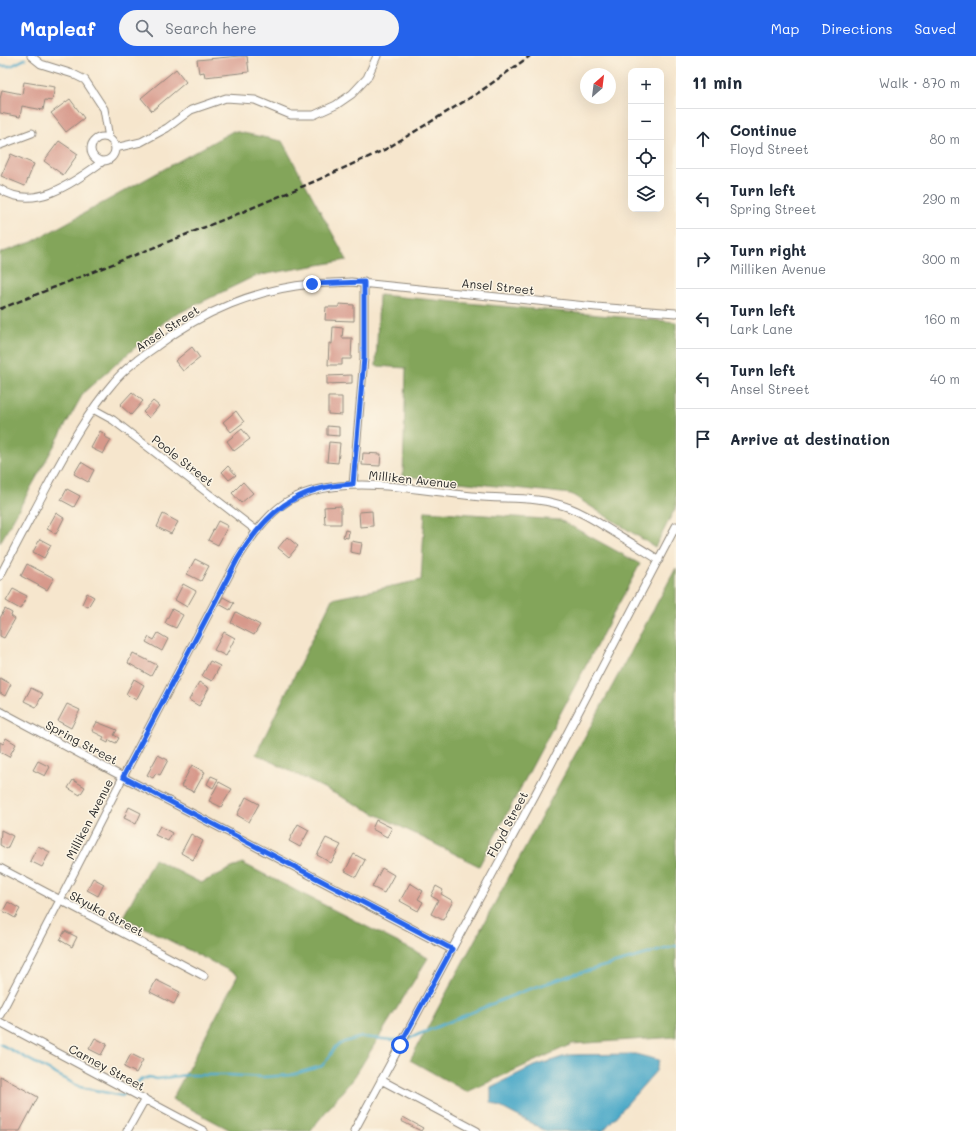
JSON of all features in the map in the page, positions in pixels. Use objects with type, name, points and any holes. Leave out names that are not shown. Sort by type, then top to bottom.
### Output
[{"type":"street","points":[[0,189],[9,195],[24,197],[48,195],[76,181],[102,162],[107,161],[114,156],[115,145],[109,138],[104,109],[85,80],[73,74],[41,64],[31,56]]},
{"type":"street","points":[[115,148],[141,142],[167,128],[191,110],[226,98],[255,100],[291,115],[314,115],[336,105],[352,94],[367,78],[376,56]]},
{"type":"street","points":[[0,145],[32,132]]},
{"type":"street","points":[[102,162],[97,160],[91,153],[92,143],[99,137],[109,138]]},
{"type":"street","points":[[353,484],[364,358],[364,282]]},
{"type":"street","name":"Ansel Street","points":[[0,576],[72,442],[93,409],[113,383],[140,358],[169,337],[207,314],[232,303],[284,288],[312,284],[364,282],[596,307],[676,312]]},
{"type":"street","name":"Poole Street","points":[[93,409],[113,420],[257,531]]},
{"type":"street","name":"Milliken Avenue","points":[[0,1015],[237,560],[257,531],[281,507],[294,499],[320,488],[353,484],[388,486],[476,496],[531,499],[551,502],[590,518],[659,560]]},
{"type":"street","name":"Floyd Street","points":[[354,1131],[535,795],[676,526]]},
{"type":"street","name":"Spring Street","points":[[0,711],[452,949]]},
{"type":"street","name":"Skyuka Street","points":[[0,868],[204,976]]},
{"type":"street","name":"Carney Street","points":[[0,1022],[204,1131]]},
{"type":"street","points":[[381,1080],[477,1131]]},
{"type":"street","points":[[127,1131],[145,1100]]},
{"type":"green space","points":[[233,131],[282,141],[347,260],[255,276],[169,318],[84,392],[0,543],[0,253],[32,242]]},
{"type":"green space","points":[[379,295],[676,322],[676,507],[655,547],[571,494],[403,476],[406,368],[376,366]]},
{"type":"green space","points":[[425,511],[560,520],[640,564],[479,866],[256,754],[332,599],[421,580]]},
{"type":"green space","points":[[676,568],[676,1037],[572,1044],[467,1092],[410,1060]]},
{"type":"green space","points":[[154,859],[201,883],[242,863],[428,958],[355,1076],[310,1131],[232,1131],[172,1099],[238,975],[123,917]]},
{"type":"water","points":[[635,1054],[659,1060],[656,1071],[603,1131],[546,1131],[491,1102],[491,1087],[532,1067],[569,1055]]},
{"type":"building","points":[[247,56],[249,72],[205,77],[204,72],[199,73],[197,60]]},
{"type":"building","points":[[176,69],[186,82],[152,111],[141,98]]},
{"type":"building","points":[[24,82],[55,87],[52,101],[45,100],[43,110],[22,106],[20,117],[0,113],[0,99],[2,90],[22,94]]},
{"type":"building","points":[[70,99],[84,118],[66,132],[51,113]]},
{"type":"building","points":[[59,141],[78,154],[63,175],[44,161]]},
{"type":"building","points":[[11,154],[34,164],[25,186],[1,176]]},
{"type":"building","points":[[339,304],[354,305],[354,321],[325,320],[326,307],[339,307]]},
{"type":"building","points":[[333,327],[343,328],[342,338],[352,338],[351,359],[342,359],[342,365],[328,365],[329,343],[332,344]]},
{"type":"building","points":[[192,347],[200,358],[183,371],[175,361]]},
{"type":"building","points":[[352,375],[352,383],[327,384],[327,376]]},
{"type":"building","points":[[132,392],[143,401],[131,415],[120,405]]},
{"type":"building","points":[[328,397],[342,397],[342,415],[328,414]]},
{"type":"building","points":[[153,401],[159,406],[149,418],[143,412]]},
{"type":"building","points":[[236,411],[244,422],[231,432],[223,422]]},
{"type":"building","points":[[327,426],[339,427],[339,436],[327,435]]},
{"type":"building","points":[[242,429],[250,439],[234,451],[227,441]]},
{"type":"building","points":[[100,431],[106,435],[105,437],[111,440],[103,454],[91,448]]},
{"type":"building","points":[[329,442],[340,443],[338,463],[327,462]]},
{"type":"building","points":[[363,453],[381,454],[380,466],[362,465]]},
{"type":"building","points":[[81,462],[94,470],[88,482],[74,474]]},
{"type":"building","points":[[228,466],[236,475],[229,480],[222,472]]},
{"type":"building","points":[[243,482],[253,493],[241,503],[232,493]]},
{"type":"building","points":[[67,489],[80,496],[74,507],[61,500]]},
{"type":"building","points":[[341,506],[341,524],[325,524],[324,507]]},
{"type":"building","points":[[372,511],[373,526],[360,527],[359,512]]},
{"type":"building","points":[[56,513],[64,518],[56,534],[47,529]]},
{"type":"building","points":[[163,514],[178,522],[171,534],[157,527]]},
{"type":"building","points":[[218,521],[228,526],[218,545],[208,540]]},
{"type":"building","points":[[345,530],[349,531],[348,538],[343,537]]},
{"type":"building","points":[[287,537],[298,546],[289,557],[278,548]]},
{"type":"building","points":[[40,539],[51,545],[44,558],[33,552]]},
{"type":"building","points":[[351,541],[362,543],[360,554],[350,552]]},
{"type":"building","points":[[195,559],[209,566],[201,581],[187,574]]},
{"type":"building","points":[[27,564],[54,578],[47,590],[21,576]]},
{"type":"building","points":[[183,584],[196,591],[187,607],[175,600]]},
{"type":"building","points":[[13,589],[27,596],[20,609],[6,601]]},
{"type":"building","points":[[87,593],[94,597],[88,607],[82,604]]},
{"type":"building","points":[[223,597],[234,603],[230,610],[219,604]]},
{"type":"building","points":[[5,609],[12,613],[11,616],[15,619],[4,638],[0,636],[0,618]]},
{"type":"building","points":[[172,609],[183,615],[176,628],[165,623]]},
{"type":"building","points":[[236,612],[260,625],[254,635],[231,623]]},
{"type":"building","points":[[224,632],[235,638],[226,656],[214,650]]},
{"type":"building","points":[[158,633],[168,639],[162,651],[146,642],[149,637],[154,640]]},
{"type":"building","points":[[133,653],[157,665],[151,676],[128,663]]},
{"type":"building","points":[[210,661],[220,666],[212,681],[202,676]]},
{"type":"building","points":[[0,678],[11,684],[5,696],[0,693]]},
{"type":"building","points":[[134,679],[144,685],[136,700],[126,694]]},
{"type":"building","points":[[199,682],[209,688],[199,706],[189,700]]},
{"type":"building","points":[[31,688],[43,694],[36,707],[24,701]]},
{"type":"building","points":[[67,704],[80,710],[71,728],[58,721]]},
{"type":"building","points":[[97,722],[117,730],[114,735],[119,738],[116,743],[109,740],[108,743],[102,740],[104,737],[92,731]]},
{"type":"building","points":[[6,738],[16,744],[9,757],[0,752],[0,742],[3,744]]},
{"type":"building","points":[[158,755],[168,760],[160,775],[156,773],[153,778],[147,775]]},
{"type":"building","points":[[38,761],[50,767],[45,776],[33,770]]},
{"type":"building","points":[[192,765],[205,772],[194,792],[181,786]]},
{"type":"building","points":[[211,776],[218,779],[213,788],[207,784]]},
{"type":"building","points":[[73,780],[85,787],[80,795],[68,788]]},
{"type":"building","points":[[219,782],[232,789],[221,807],[209,801]]},
{"type":"building","points":[[246,797],[259,804],[249,822],[237,815]]},
{"type":"building","points":[[129,807],[141,813],[136,824],[124,818]]},
{"type":"building","points":[[376,820],[392,828],[387,837],[372,829]]},
{"type":"building","points":[[298,824],[309,830],[300,847],[289,841]]},
{"type":"building","points":[[160,826],[172,833],[168,841],[155,835]]},
{"type":"building","points":[[1,830],[13,836],[7,849],[0,845]]},
{"type":"building","points":[[191,834],[203,841],[193,860],[181,853]]},
{"type":"building","points":[[326,838],[341,845],[331,863],[317,855]]},
{"type":"building","points":[[38,846],[50,852],[42,867],[30,861]]},
{"type":"building","points":[[354,854],[365,860],[356,877],[345,871]]},
{"type":"building","points":[[382,868],[394,875],[384,893],[372,887]]},
{"type":"building","points":[[93,878],[104,884],[98,896],[87,890]]},
{"type":"building","points":[[410,883],[423,891],[418,899],[423,902],[418,911],[400,901]]},
{"type":"building","points":[[436,886],[443,890],[441,894],[453,901],[443,920],[431,914],[438,900],[431,896]]},
{"type":"building","points":[[8,902],[20,909],[15,918],[3,911]]},
{"type":"building","points":[[65,931],[77,937],[72,947],[60,940]]},
{"type":"building","points":[[156,980],[180,992],[174,1004],[150,992]]},
{"type":"building","points":[[95,1038],[107,1044],[101,1055],[89,1049]]},
{"type":"building","points":[[131,1054],[143,1060],[136,1073],[124,1067]]},
{"type":"building","points":[[0,1076],[38,1097],[20,1131],[0,1131]]},
{"type":"building","points":[[403,1117],[423,1128],[421,1131],[401,1121]]},
{"type":"waterway","points":[[0,66],[11,66],[25,59]]},
{"type":"waterway","points":[[0,1044],[80,1087],[122,1096],[140,1080],[149,1077],[157,1079],[186,1075],[263,1077],[291,1075],[322,1066],[335,1047],[344,1042],[362,1037],[393,1040],[410,1038],[524,991],[569,976],[676,946]]},
{"type":"railway","points":[[0,309],[240,213],[386,149],[478,93],[530,56]]},
{"type":"route","points":[[312,284],[364,282],[365,337],[362,399],[353,484],[320,488],[288,501],[257,531],[237,560],[123,777],[452,949],[400,1045]]}]
